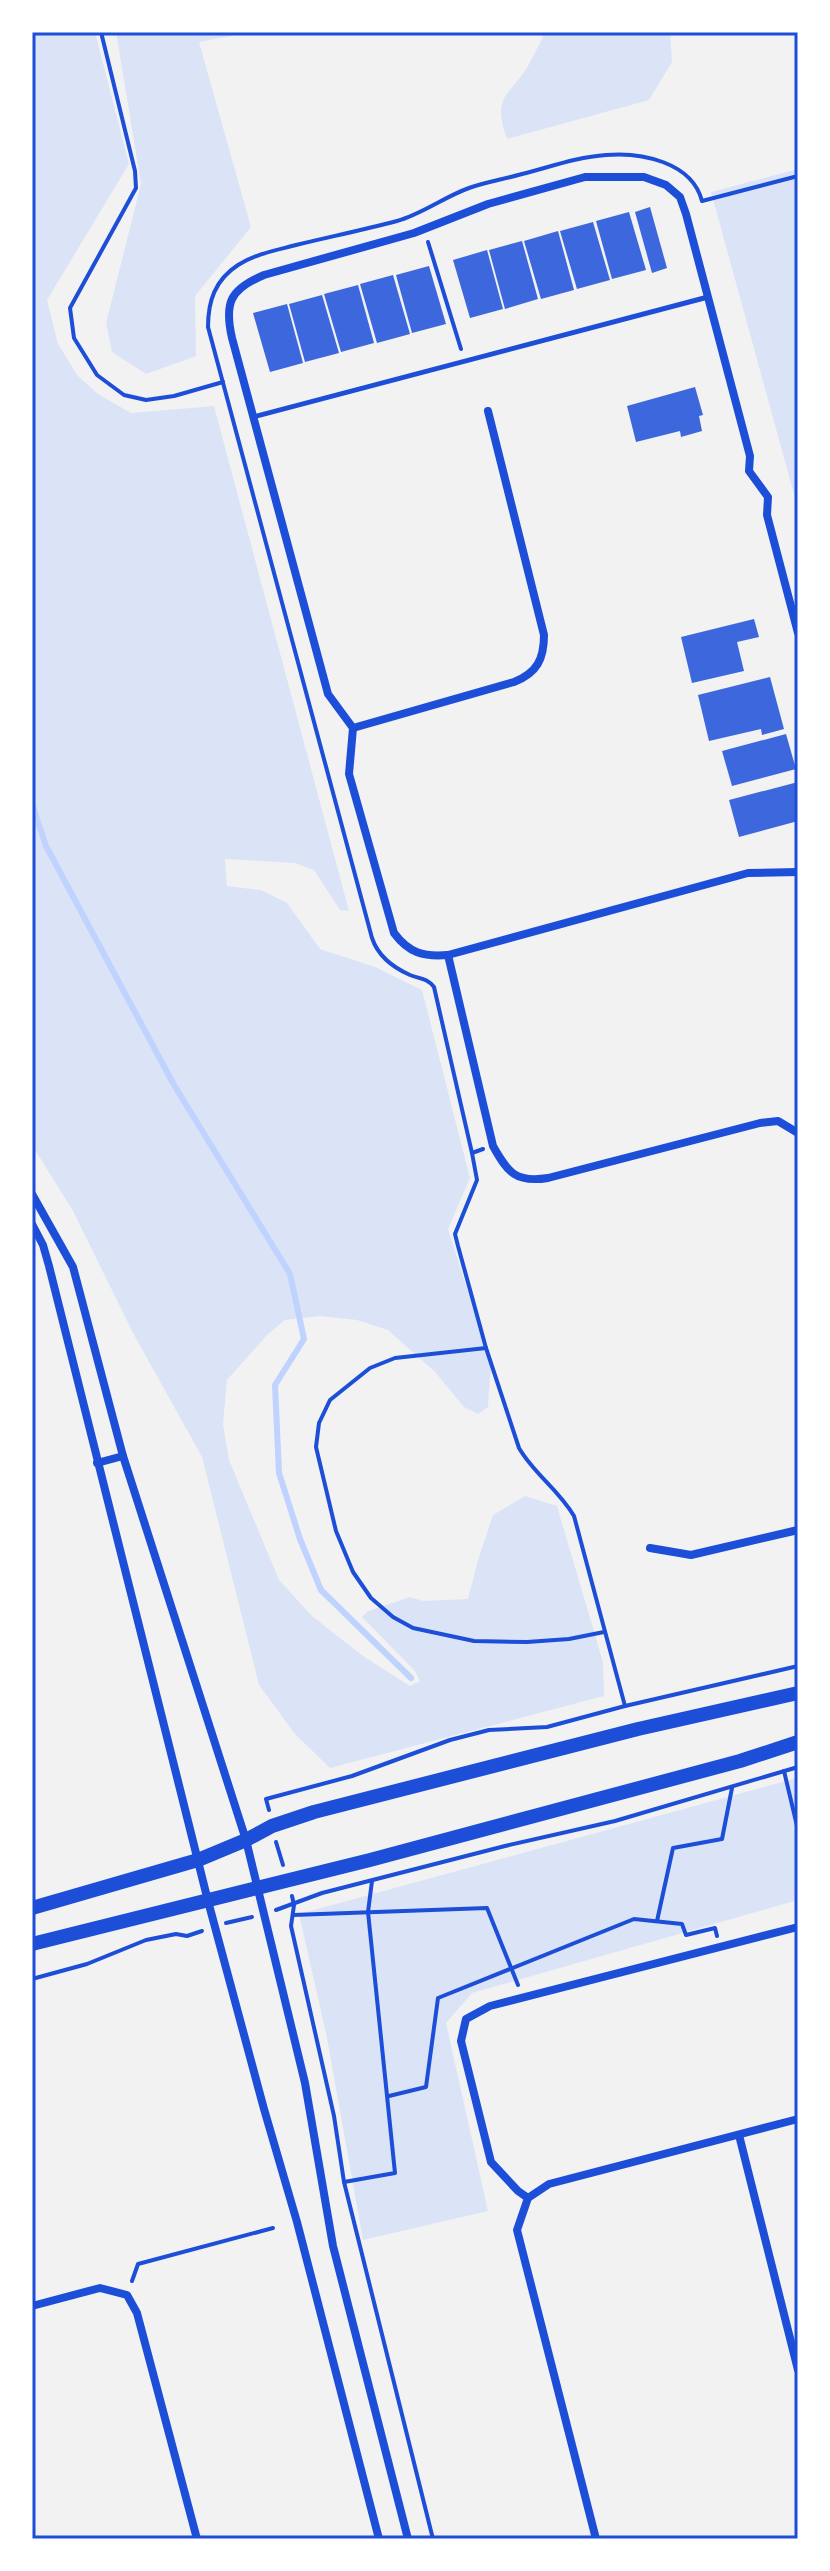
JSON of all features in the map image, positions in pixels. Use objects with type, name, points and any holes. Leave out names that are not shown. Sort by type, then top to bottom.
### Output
[{"type":"street","points":[[798,633],[767,515],[768,497],[749,471],[750,456],[680,197],[666,185],[644,177],[585,177],[488,204],[424,229],[264,275],[243,284],[233,296],[227,316],[253,417],[328,694],[353,728],[349,774],[394,933],[403,945],[414,953],[430,957],[448,955],[748,873],[798,872]]},
{"type":"street","points":[[353,728],[514,682],[529,676],[539,664],[544,651],[544,635],[488,411]]},
{"type":"street","points":[[448,955],[493,1146],[506,1169],[519,1178],[533,1181],[760,1123],[778,1121],[798,1133]]},
{"type":"street","points":[[32,1194],[73,1267],[123,1456],[246,1840],[305,2083],[333,2246],[408,2539]]},
{"type":"street","points":[[32,1224],[49,1266],[208,1901],[297,2222],[379,2539]]},
{"type":"street","points":[[97,1463],[123,1456]]},
{"type":"street","points":[[650,1548],[691,1555],[798,1530]]},
{"type":"street","points":[[32,1908],[198,1860],[272,1826],[314,1812],[638,1729],[798,1693]]},
{"type":"street","points":[[32,1944],[599,1799],[798,1742]]},
{"type":"street","points":[[528,2198],[491,2162],[461,2041],[466,2019],[490,2006],[798,1927]]},
{"type":"street","points":[[596,2539],[517,2230],[528,2198],[549,2184],[798,2119]]},
{"type":"street","points":[[739,2135],[798,2370]]},
{"type":"street","points":[[32,2306],[100,2288],[127,2295],[137,2313],[197,2539]]},
{"type":"lane","points":[[253,417],[708,297]]},
{"type":"path","points":[[101,32],[135,171],[136,188],[70,308],[74,338],[97,375],[124,395],[146,400],[174,396],[223,382]]},
{"type":"path","points":[[625,1706],[574,1516],[563,1498],[527,1461],[519,1448],[486,1348],[455,1234],[477,1180],[434,987],[425,979],[392,965],[376,948],[372,938],[208,327],[210,302],[220,280],[239,264],[267,252],[401,220],[471,187],[578,159],[608,155],[663,162],[680,170],[694,183],[702,201],[798,176]]},
{"type":"path","points":[[424,229],[465,361]]},
{"type":"path","points":[[472,1153],[493,1146]]},
{"type":"path","points":[[486,1348],[395,1358],[370,1368],[330,1400],[319,1423],[316,1447],[336,1531],[353,1572],[371,1598],[393,1617],[413,1628],[474,1641],[527,1642],[569,1639],[604,1632]]},
{"type":"path","points":[[433,2539],[344,2182],[334,2116],[291,1926],[294,1905],[266,1799],[352,1776],[450,1740],[489,1730],[547,1727],[798,1666]]},
{"type":"path","points":[[32,1979],[87,1964],[146,1940],[176,1934],[187,1936],[294,1905],[322,1893],[615,1821],[798,1767]]},
{"type":"path","points":[[784,1771],[798,1830]]},
{"type":"path","points":[[657,1921],[673,1848],[722,1839],[732,1788]]},
{"type":"path","points":[[344,2182],[395,2173],[368,1912],[372,1881]]},
{"type":"path","points":[[293,1915],[487,1908],[523,1997]]},
{"type":"path","points":[[127,2295],[138,2264],[273,2228]]},
{"type":"shaded area","points":[[32,32],[95,32],[129,164],[47,300],[58,344],[78,376],[98,394],[131,413],[214,406],[349,911],[340,910],[314,870],[295,863],[225,859],[227,886],[261,890],[287,903],[320,949],[375,967],[422,990],[470,1178],[448,1229],[491,1364],[488,1407],[478,1414],[464,1407],[435,1372],[388,1330],[357,1320],[320,1316],[285,1320],[268,1334],[227,1380],[223,1424],[229,1460],[279,1580],[312,1616],[363,1656],[410,1686],[420,1681],[415,1671],[362,1617],[368,1611],[410,1597],[423,1601],[468,1599],[493,1515],[525,1496],[557,1506],[603,1662],[604,1696],[330,1768],[295,1734],[259,1685],[202,1457],[133,1333],[73,1211],[32,1145]]},
{"type":"shaded area","points":[[116,32],[254,32],[199,42],[251,227],[195,296],[196,356],[146,374],[112,352],[106,323],[141,184]]},
{"type":"shaded area","points":[[545,32],[670,32],[672,62],[649,100],[507,139],[501,114],[504,99],[528,66]]},
{"type":"shaded area","points":[[798,169],[798,509],[711,192]]},
{"type":"shaded area","points":[[797,1778],[798,1900],[472,1993],[446,2023],[488,2211],[363,2240],[327,2038],[299,1914]]},
{"type":"building","points":[[650,207],[667,268],[652,273],[635,212]]},
{"type":"building","points":[[629,212],[646,270],[612,279],[596,221]]},
{"type":"building","points":[[593,222],[610,280],[577,289],[560,231]]},
{"type":"building","points":[[558,231],[574,290],[541,299],[524,241]]},
{"type":"building","points":[[522,241],[538,299],[505,309],[489,250]]},
{"type":"building","points":[[487,250],[503,309],[470,318],[453,260]]},
{"type":"building","points":[[429,266],[446,324],[412,333],[396,275]]},
{"type":"building","points":[[393,275],[410,334],[377,343],[360,284]]},
{"type":"building","points":[[358,285],[374,343],[341,352],[324,294]]},
{"type":"building","points":[[322,295],[339,353],[305,362],[289,304]]},
{"type":"building","points":[[287,304],[303,363],[270,372],[253,313]]},
{"type":"building","points":[[695,387],[703,415],[699,416],[702,431],[681,437],[680,431],[636,442],[627,406]]},
{"type":"building","points":[[754,619],[759,637],[737,642],[744,671],[692,683],[681,637]]},
{"type":"building","points":[[770,677],[784,729],[762,735],[761,729],[709,741],[698,695]]},
{"type":"building","points":[[786,734],[796,769],[732,786],[722,751]]},
{"type":"building","points":[[798,782],[798,821],[739,837],[729,800]]},
{"type":"waterway","points":[[32,804],[46,846],[174,1085],[290,1274],[304,1339],[275,1385],[279,1473],[300,1539],[321,1590],[411,1678]]}]
